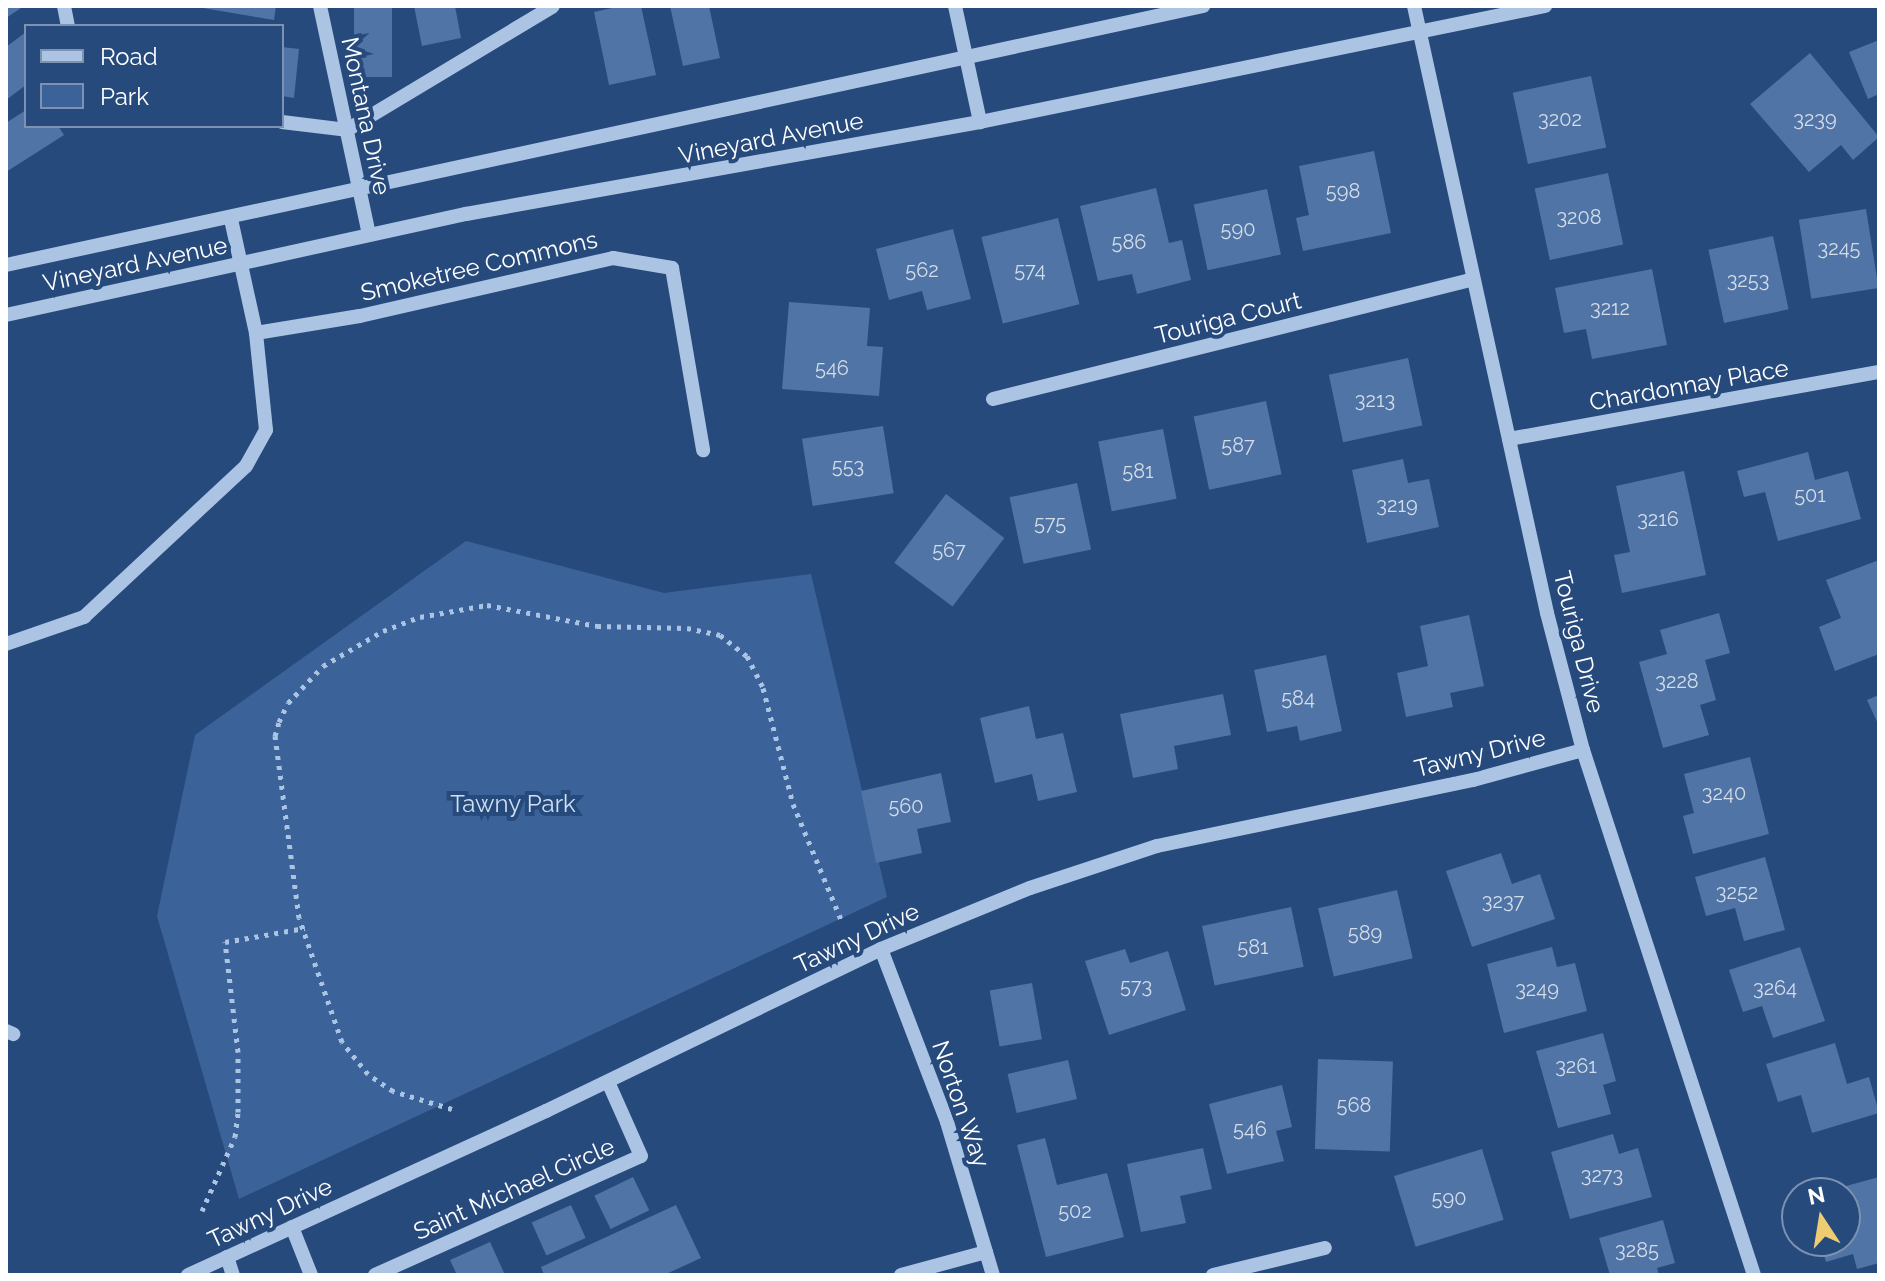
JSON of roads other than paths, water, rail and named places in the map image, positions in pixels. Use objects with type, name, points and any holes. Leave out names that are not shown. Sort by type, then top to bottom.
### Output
[{"type":"street","name":"Montana Drive","points":[[320,6],[369,235]]},
{"type":"street","points":[[284,122],[347,130],[553,6]]},
{"type":"street","points":[[955,6],[980,122]]},
{"type":"street","name":"Vineyard Avenue","points":[[6,265],[231,219],[966,55],[1203,6]]},
{"type":"street","name":"Touriga Drive","points":[[1414,6],[1509,439],[1583,750],[1754,1275]]},
{"type":"street","name":"Vineyard Avenue","points":[[6,315],[369,235],[980,122],[1545,6]]},
{"type":"street","points":[[6,644],[84,617],[246,466],[266,430],[256,333],[244,263],[231,219]]},
{"type":"street","name":"Smoketree Commons","points":[[256,333],[360,316],[613,258],[672,268],[703,450]]},
{"type":"street","name":"Touriga Court","points":[[993,399],[1473,279]]},
{"type":"street","name":"Chardonnay Place","points":[[1509,439],[1878,375]]},
{"type":"street","name":"Tawny Drive","points":[[188,1275],[608,1082],[881,949],[1030,888],[1157,846],[1473,780],[1583,750]]},
{"type":"street","name":"Norton Way","points":[[881,949],[947,1122],[993,1275]]},
{"type":"street","name":"Saint Michael Circle","points":[[375,1275],[641,1156],[608,1082]]},
{"type":"street","points":[[292,1227],[311,1275]]},
{"type":"street","points":[[1213,1275],[1325,1248]]},
{"type":"street","points":[[901,1275],[986,1252]]},
{"type":"street","points":[[227,1257],[233,1275]]},
{"type":"park label","name":"Tawny Park","points":[[513,804]]}]
